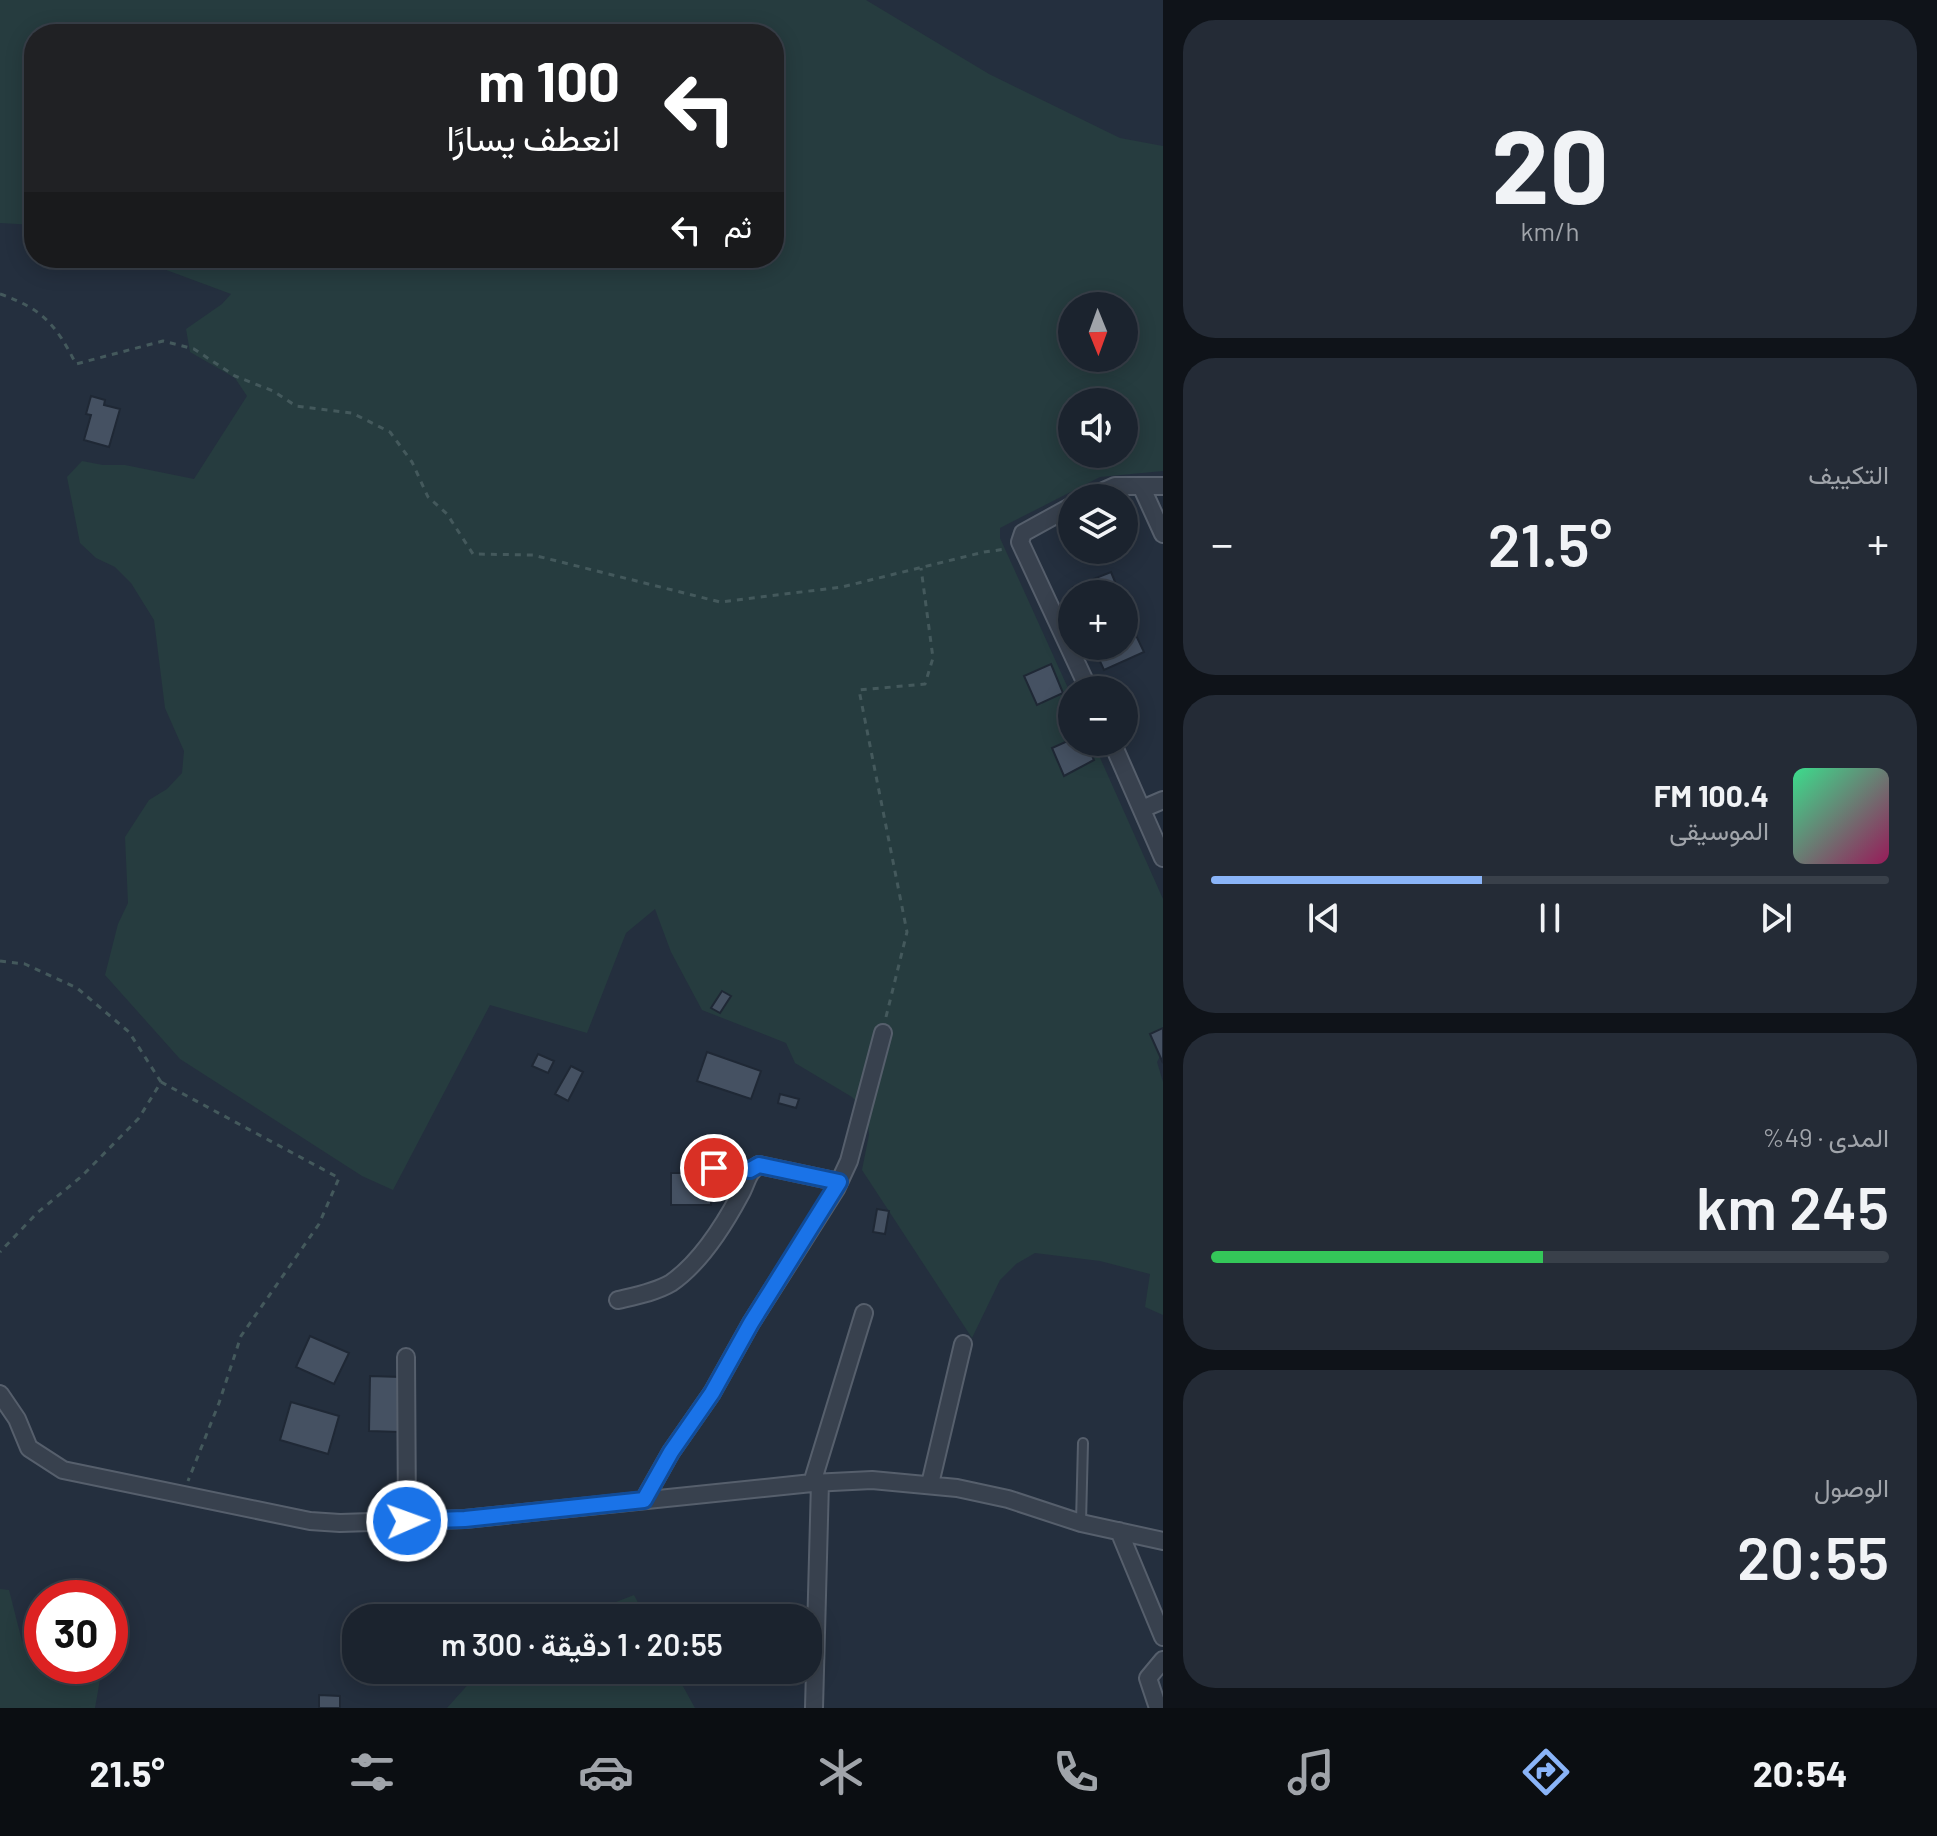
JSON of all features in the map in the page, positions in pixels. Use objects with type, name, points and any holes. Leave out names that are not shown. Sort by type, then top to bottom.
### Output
[{"type":"street","points":[[1138,488],[1163,486]]},
{"type":"street","points":[[1142,488],[1163,534]]},
{"type":"street","points":[[1058,514],[1023,533],[1020,542],[1082,676]]},
{"type":"street","points":[[1118,756],[1163,858]]},
{"type":"street","points":[[1142,809],[1163,800]]},
{"type":"street","points":[[644,1500],[839,1182],[849,1161],[883,1033]]},
{"type":"street","points":[[714,1168],[750,1170],[759,1165],[839,1182]]},
{"type":"street","points":[[618,1300],[670,1284],[694,1263],[741,1193],[750,1170]]},
{"type":"street","points":[[814,1708],[816,1483],[864,1313]]},
{"type":"street","points":[[930,1484],[963,1344]]},
{"type":"street","points":[[406,1357],[407,1521]]},
{"type":"street","points":[[0,1394],[17,1419],[29,1448],[54,1466],[90,1478],[310,1521],[465,1519],[872,1480],[930,1484],[1008,1499],[1081,1523],[1163,1541]]},
{"type":"street","points":[[1119,1531],[1163,1637]]},
{"type":"street","points":[[1158,1708],[1148,1678],[1163,1660]]},
{"type":"lane","points":[[1081,1523],[1083,1443]]},
{"type":"path","points":[[0,294],[25,303],[45,316],[61,335],[76,364],[163,341],[194,349],[235,376],[273,391],[296,406],[352,413],[390,432],[412,462],[428,497],[447,514],[473,554],[533,555],[720,602],[842,587],[984,552],[1022,547]]},
{"type":"path","points":[[883,1033],[907,932],[859,690],[925,684],[933,658],[921,568]]},
{"type":"path","points":[[0,961],[25,964],[77,988],[129,1032],[161,1082],[339,1178],[319,1224],[241,1336],[183,1497]]},
{"type":"path","points":[[0,1252],[139,1118],[161,1082]]},
{"type":"green space","points":[[0,0],[866,0],[989,74],[1120,138],[1163,146],[1163,471],[1100,477],[1086,484],[1058,484],[1058,498],[1000,528],[1000,538],[1062,676],[1058,676],[1058,756],[1099,756],[1163,899],[1163,1051],[1157,1062],[1163,1082],[1163,1315],[1145,1307],[1150,1274],[1100,1261],[1035,1253],[1016,1264],[1000,1280],[972,1338],[862,1170],[869,1135],[867,1113],[852,1097],[795,1063],[786,1043],[702,1010],[671,952],[655,909],[626,933],[587,1033],[490,1005],[393,1190],[362,1176],[180,1059],[105,975],[118,924],[128,903],[125,837],[149,800],[167,789],[182,773],[184,751],[165,708],[154,620],[131,583],[115,567],[96,558],[80,543],[67,477],[82,461],[125,465],[194,479],[247,396],[235,378],[190,352],[186,329],[231,294],[161,268],[784,268],[784,24],[24,24],[24,224],[0,223]]},
{"type":"green space","points":[[0,1589],[9,1590],[24,1642],[24,1684],[99,1684],[95,1708],[0,1708]]},
{"type":"green space","points":[[634,1595],[639,1604],[611,1604]]},
{"type":"green space","points":[[468,1684],[682,1684],[695,1708],[447,1708]]},
{"type":"building","points":[[91,396],[105,400],[104,405],[120,409],[109,447],[84,440],[91,415],[86,414]]},
{"type":"building","points":[[1111,572],[1114,580],[1091,580]]},
{"type":"building","points":[[1138,640],[1144,652],[1138,655]]},
{"type":"building","points":[[1099,660],[1126,660],[1104,670]]},
{"type":"building","points":[[1051,664],[1058,681],[1058,695],[1037,705],[1024,676]]},
{"type":"building","points":[[1058,745],[1058,756],[1092,756],[1094,760],[1064,776],[1052,748]]},
{"type":"building","points":[[722,991],[731,996],[720,1013],[711,1008]]},
{"type":"building","points":[[1163,1028],[1163,1063],[1150,1034]]},
{"type":"building","points":[[707,1052],[761,1071],[751,1099],[697,1081]]},
{"type":"building","points":[[538,1054],[554,1061],[548,1073],[532,1066]]},
{"type":"building","points":[[571,1066],[583,1072],[568,1101],[555,1094]]},
{"type":"building","points":[[780,1094],[799,1099],[796,1108],[778,1103]]},
{"type":"building","points":[[671,1173],[711,1173],[711,1205],[671,1205]]},
{"type":"building","points":[[877,1209],[889,1211],[885,1234],[873,1232]]},
{"type":"building","points":[[310,1336],[349,1353],[334,1384],[296,1367]]},
{"type":"building","points":[[370,1376],[401,1377],[400,1432],[369,1431]]},
{"type":"building","points":[[291,1402],[339,1416],[328,1454],[280,1440]]},
{"type":"building","points":[[319,1695],[340,1696],[340,1708],[319,1708]]},
{"type":"route","points":[[407,1521],[465,1519],[644,1500],[839,1182],[759,1165],[750,1170],[714,1168]]}]
